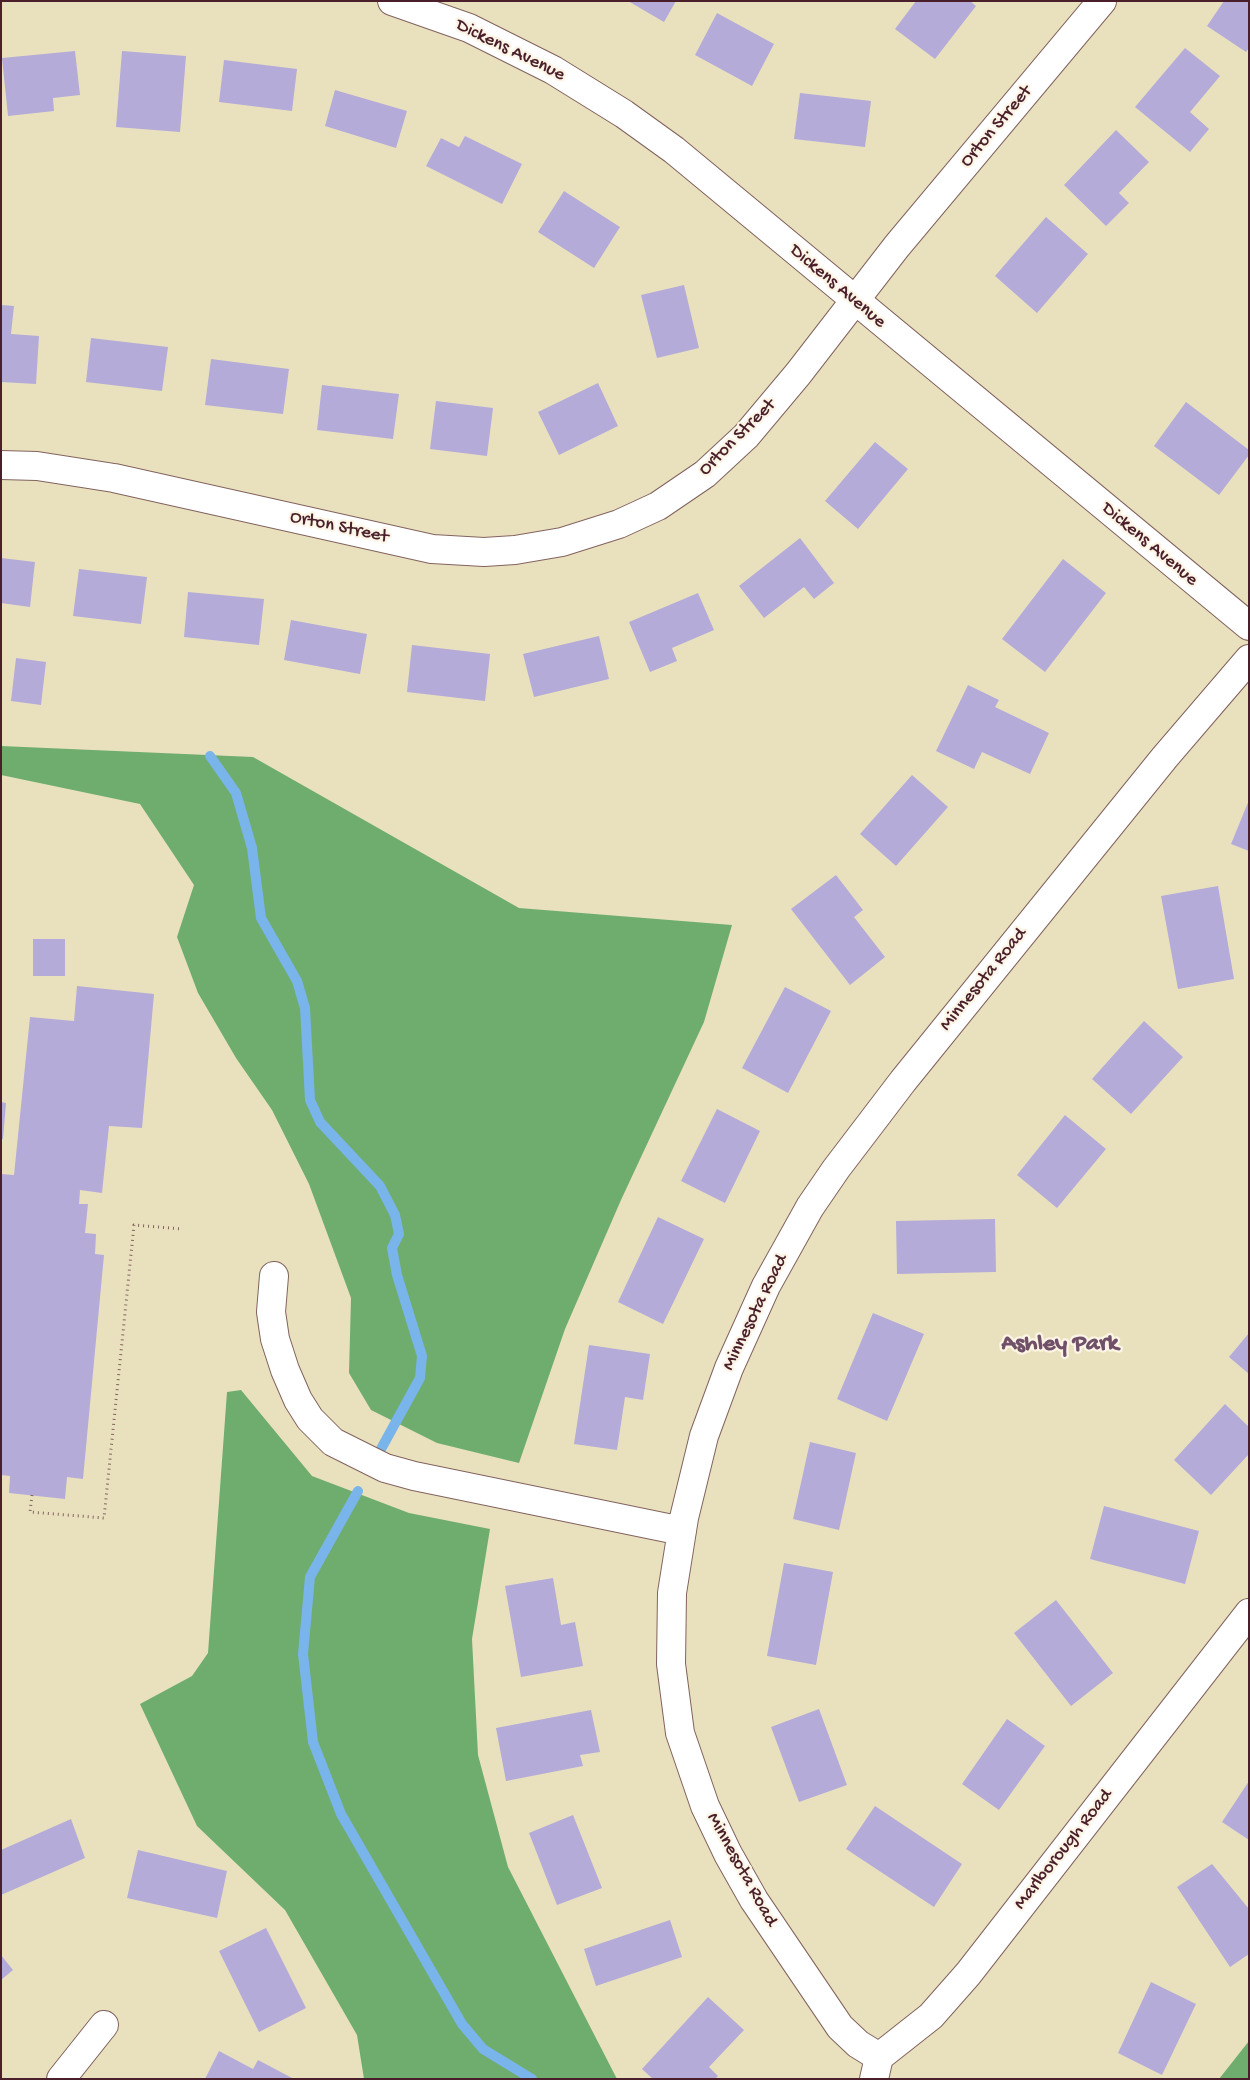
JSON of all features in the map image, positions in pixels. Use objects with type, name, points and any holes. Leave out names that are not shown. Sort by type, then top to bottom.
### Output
[{"type":"street","name":"Dickens Avenue","points":[[392,1],[477,32],[553,70],[624,114],[674,150],[854,301],[1249,626]]},
{"type":"street","name":"Orton Street","points":[[1,465],[37,466],[114,478],[432,548],[484,552],[515,550],[562,542],[619,524],[658,506],[705,474],[746,436],[798,374],[897,246],[1102,1]]},
{"type":"street","name":"Minnesota Road","points":[[877,2068],[858,2044],[840,2027],[754,1900],[728,1854],[705,1806],[680,1733],[671,1664],[672,1593],[682,1531],[704,1436],[729,1368],[766,1286],[810,1207],[836,1169],[903,1081],[1165,757],[1249,659]]},
{"type":"street","points":[[274,1276],[271,1312],[275,1339],[285,1370],[298,1400],[310,1419],[333,1442],[386,1468],[414,1476],[682,1531]]},
{"type":"street","name":"Marlborough Road","points":[[877,2068],[931,2016],[968,1974],[1249,1612]]},
{"type":"street","points":[[61,2079],[104,2025]]},
{"type":"path","points":[[32,1495],[30,1512],[104,1518],[134,1225],[182,1229]]},
{"type":"green space","points":[[1,746],[253,757],[519,908],[732,925],[704,1022],[621,1200],[565,1329],[519,1463],[437,1443],[371,1410],[349,1373],[351,1298],[309,1184],[272,1110],[236,1058],[198,993],[177,937],[194,885],[140,804],[1,775]]},
{"type":"green space","points":[[241,1390],[312,1476],[409,1513],[490,1529],[472,1639],[478,1755],[508,1867],[617,2079],[364,2079],[357,2035],[285,1910],[197,1826],[140,1704],[192,1676],[208,1653],[227,1392]]},
{"type":"green space","points":[[1249,2041],[1249,2079],[1219,2079]]},
{"type":"building","points":[[628,1],[676,1],[664,22]]},
{"type":"building","points":[[916,1],[970,1],[976,6],[935,59],[895,29]]},
{"type":"building","points":[[1224,1],[1249,1],[1249,48],[1246,52],[1207,26]]},
{"type":"building","points":[[717,13],[774,44],[752,86],[695,55]]},
{"type":"building","points":[[1185,48],[1220,76],[1190,112],[1209,129],[1190,152],[1135,107]]},
{"type":"building","points":[[75,51],[80,95],[53,98],[54,111],[8,116],[2,58]]},
{"type":"building","points":[[122,51],[186,56],[180,132],[116,127]]},
{"type":"building","points":[[224,60],[297,69],[292,111],[219,102]]},
{"type":"building","points":[[335,90],[407,111],[396,148],[325,126]]},
{"type":"building","points":[[800,93],[871,101],[865,147],[794,139]]},
{"type":"building","points":[[1116,130],[1149,162],[1119,193],[1129,203],[1106,226],[1064,185]]},
{"type":"building","points":[[465,136],[522,164],[502,204],[426,166],[441,138],[459,147]]},
{"type":"building","points":[[564,191],[620,227],[594,268],[538,232]]},
{"type":"building","points":[[1046,217],[1088,254],[1037,313],[995,276]]},
{"type":"building","points":[[684,285],[699,348],[657,358],[641,295]]},
{"type":"building","points":[[1,305],[14,306],[11,334],[39,336],[36,384],[1,382]]},
{"type":"building","points":[[91,338],[168,347],[162,391],[86,382]]},
{"type":"building","points":[[211,359],[289,369],[283,414],[205,405]]},
{"type":"building","points":[[598,383],[618,426],[559,455],[538,412]]},
{"type":"building","points":[[322,385],[399,394],[393,439],[317,430]]},
{"type":"building","points":[[436,401],[493,408],[487,456],[430,449]]},
{"type":"building","points":[[1186,402],[1249,450],[1249,455],[1219,495],[1154,446]]},
{"type":"building","points":[[875,442],[908,469],[858,529],[825,501]]},
{"type":"building","points":[[800,538],[834,583],[814,599],[804,587],[764,618],[739,586]]},
{"type":"building","points":[[1,558],[35,562],[30,607],[1,603]]},
{"type":"building","points":[[1063,559],[1106,593],[1045,672],[1002,639]]},
{"type":"building","points":[[79,569],[147,577],[141,624],[73,616]]},
{"type":"building","points":[[188,592],[264,599],[259,645],[184,637]]},
{"type":"building","points":[[698,593],[714,630],[672,648],[677,661],[650,672],[629,622]]},
{"type":"building","points":[[291,620],[367,634],[360,674],[284,660]]},
{"type":"building","points":[[599,636],[609,679],[534,697],[523,654]]},
{"type":"building","points":[[412,645],[490,654],[485,701],[407,692]]},
{"type":"building","points":[[16,658],[46,662],[41,705],[11,701]]},
{"type":"building","points":[[968,685],[999,700],[995,707],[1049,733],[1030,774],[982,752],[974,769],[936,751]]},
{"type":"building","points":[[912,775],[948,807],[896,866],[860,834]]},
{"type":"building","points":[[1249,800],[1249,851],[1231,844]]},
{"type":"building","points":[[836,875],[863,910],[854,917],[885,957],[850,985],[791,909]]},
{"type":"building","points":[[1218,886],[1234,979],[1178,989],[1161,896]]},
{"type":"building","points":[[33,939],[65,939],[65,976],[33,976]]},
{"type":"building","points":[[77,986],[154,994],[142,1128],[109,1126],[102,1193],[80,1190],[79,1204],[88,1204],[85,1233],[96,1234],[95,1254],[104,1255],[83,1479],[67,1477],[65,1499],[9,1493],[10,1476],[1,1475],[1,1174],[14,1175],[30,1017],[74,1021]]},
{"type":"building","points":[[785,987],[831,1011],[788,1093],[742,1068]]},
{"type":"building","points":[[1144,1021],[1183,1057],[1131,1114],[1092,1079]]},
{"type":"building","points":[[1,1102],[6,1103],[3,1139],[1,1139]]},
{"type":"building","points":[[717,1109],[760,1131],[725,1203],[681,1181]]},
{"type":"building","points":[[1065,1115],[1106,1149],[1057,1208],[1017,1175]]},
{"type":"building","points":[[658,1217],[704,1239],[663,1324],[618,1302]]},
{"type":"building","points":[[995,1219],[996,1272],[897,1274],[896,1221]]},
{"type":"building","points":[[873,1313],[924,1334],[887,1421],[837,1399]]},
{"type":"building","points":[[1249,1333],[1249,1374],[1229,1357]]},
{"type":"building","points":[[589,1345],[650,1354],[643,1400],[625,1397],[617,1450],[574,1444]]},
{"type":"building","points":[[1225,1404],[1249,1427],[1249,1454],[1211,1495],[1174,1460]]},
{"type":"building","points":[[810,1442],[856,1453],[839,1530],[793,1519]]},
{"type":"building","points":[[1104,1506],[1199,1531],[1185,1584],[1090,1559]]},
{"type":"building","points":[[784,1563],[833,1572],[816,1665],[767,1656]]},
{"type":"building","points":[[553,1578],[561,1625],[575,1622],[583,1666],[521,1677],[505,1586]]},
{"type":"building","points":[[1056,1600],[1113,1673],[1071,1706],[1014,1633]]},
{"type":"building","points":[[819,1709],[847,1785],[799,1802],[771,1727]]},
{"type":"building","points":[[591,1710],[600,1752],[580,1755],[583,1766],[506,1781],[496,1728]]},
{"type":"building","points":[[1007,1719],[1045,1746],[999,1810],[962,1784]]},
{"type":"building","points":[[1249,1781],[1249,1840],[1222,1822]]},
{"type":"building","points":[[875,1806],[962,1864],[934,1907],[846,1849]]},
{"type":"building","points":[[573,1815],[602,1888],[557,1905],[529,1833]]},
{"type":"building","points":[[71,1819],[85,1858],[1,1895],[1,1850]]},
{"type":"building","points":[[138,1850],[227,1871],[217,1918],[127,1898]]},
{"type":"building","points":[[1212,1864],[1249,1909],[1249,1954],[1230,1967],[1177,1887]]},
{"type":"building","points":[[670,1920],[682,1957],[596,1986],[584,1949]]},
{"type":"building","points":[[266,1928],[306,2008],[259,2032],[219,1951]]},
{"type":"building","points":[[1,1955],[13,1970],[1,1980]]},
{"type":"building","points":[[1151,1982],[1196,2004],[1162,2075],[1118,2053]]},
{"type":"building","points":[[708,1997],[744,2030],[709,2067],[718,2076],[715,2079],[653,2079],[642,2069]]},
{"type":"building","points":[[219,2051],[253,2069],[258,2060],[294,2079],[205,2079]]},
{"type":"waterway","points":[[210,756],[236,793],[252,848],[261,918],[297,981],[305,1008],[310,1100],[320,1122],[380,1186],[395,1215],[399,1234],[392,1248],[397,1275],[422,1356],[420,1378],[381,1449]]},
{"type":"waterway","points":[[358,1491],[310,1577],[303,1654],[313,1742],[341,1814],[462,2024],[483,2049],[532,2079]]},
{"type":"district","name":"Ashley Park","points":[[1060,1345]]}]
